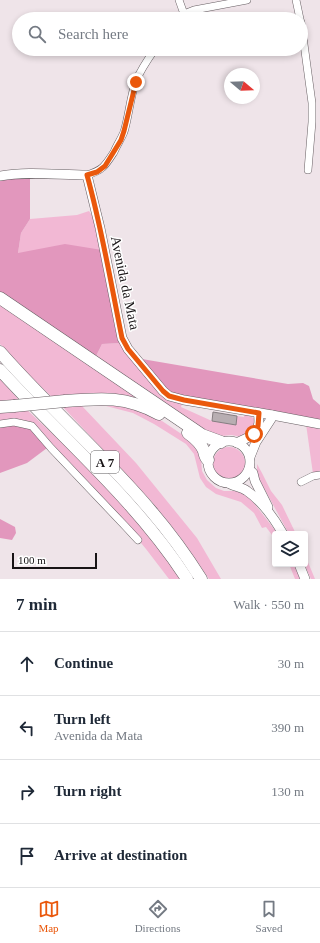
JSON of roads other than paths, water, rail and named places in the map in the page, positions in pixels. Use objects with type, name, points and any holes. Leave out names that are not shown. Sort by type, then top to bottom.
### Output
[{"type":"highway","points":[[0,298],[202,435],[221,442]]},
{"type":"highway","name":"A 7","points":[[0,352],[128,485],[176,543],[201,579]]},
{"type":"highway","name":"A 7","points":[[0,370],[133,508],[161,541],[187,579]]},
{"type":"highway","points":[[0,407],[100,399],[130,402],[149,408],[168,419],[198,441],[205,458],[208,460]]},
{"type":"street","points":[[179,0],[183,12]]},
{"type":"street","points":[[189,12],[247,0]]},
{"type":"street","points":[[296,0],[299,12]]},
{"type":"street","points":[[0,176],[9,174],[87,175],[97,172],[105,166],[121,140],[136,82],[150,56]]},
{"type":"street","points":[[306,56],[312,103],[308,170]]},
{"type":"street","name":"Avenida da Mata","points":[[87,175],[122,338],[128,349],[163,391],[169,396],[184,400],[320,424]]},
{"type":"street","points":[[238,443],[254,434],[258,426],[259,413]]},
{"type":"street","points":[[230,484],[242,479],[246,475],[249,469],[250,457],[256,442],[272,415]]},
{"type":"street","points":[[0,424],[14,422],[32,426],[138,540]]},
{"type":"street","points":[[250,457],[243,446],[238,443],[229,441],[221,442],[216,445],[209,455],[208,467],[210,472],[218,481],[243,488],[271,514]]},
{"type":"street","points":[[249,469],[253,473],[255,481],[271,514],[281,531]]},
{"type":"street","points":[[301,482],[313,476],[320,475]]},
{"type":"street","points":[[300,567],[305,579]]}]
